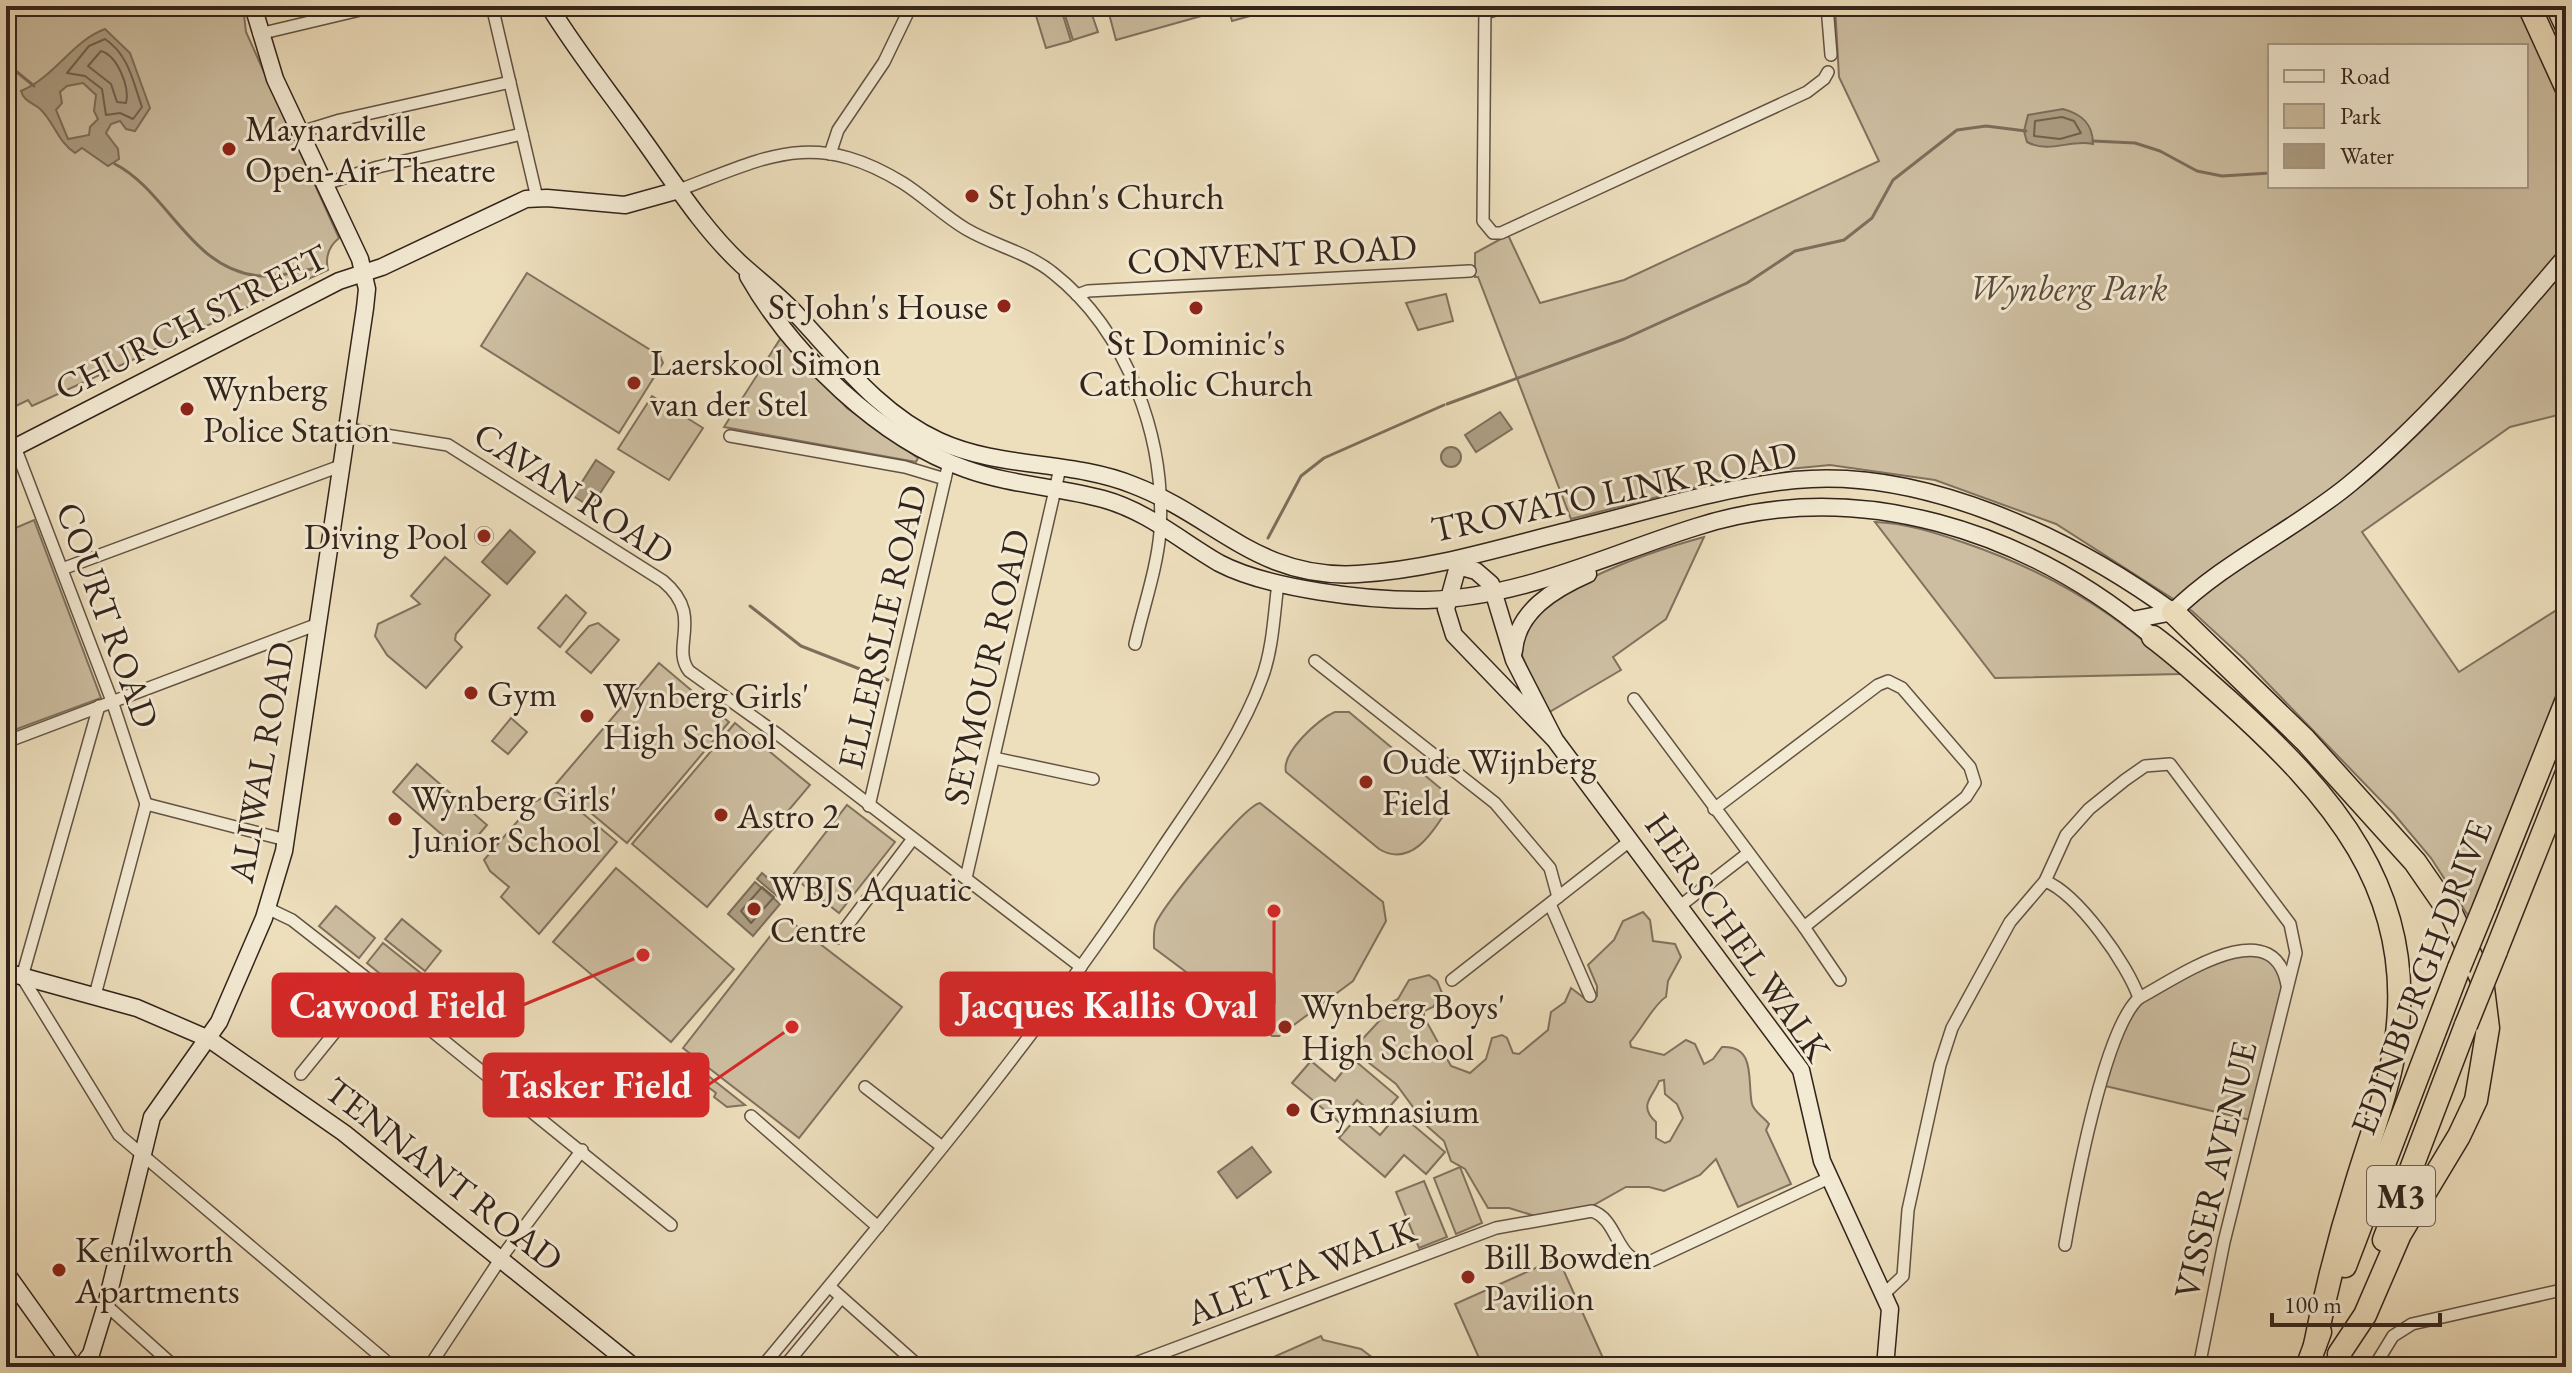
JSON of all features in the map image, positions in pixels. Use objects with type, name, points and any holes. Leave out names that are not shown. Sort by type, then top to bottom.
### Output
[{"type":"highway","points":[[2529,6],[2566,87]]},
{"type":"highway","points":[[2557,6],[2566,25]]},
{"type":"highway","points":[[2173,603],[2172,638],[2192,666]]},
{"type":"highway","points":[[2173,603],[2305,740],[2415,862],[2453,917],[2482,980],[2488,1028],[2487,1054],[2476,1100],[2459,1136],[2400,1234],[2365,1315],[2337,1360]]},
{"type":"highway","points":[[2153,637],[2192,666],[2261,730],[2341,817],[2368,865],[2390,923],[2399,985],[2396,1041],[2332,1262],[2315,1345]]},
{"type":"highway","name":"EDINBURGH DRIVE","points":[[2307,1367],[2459,968],[2566,702]]},
{"type":"highway","name":"EDINBURGH DRIVE","points":[[2337,1360],[2566,775]]},
{"type":"main road","points":[[253,6],[259,34],[363,273]]},
{"type":"main road","points":[[549,6],[679,190],[741,264]]},
{"type":"main road","points":[[537,198],[625,205],[679,190]]},
{"type":"main road","name":"CHURCH STREET","points":[[11,450],[304,298],[423,249],[505,207],[537,198]]},
{"type":"main road","points":[[2132,620],[2173,603],[2292,528],[2392,446],[2464,375],[2566,256]]},
{"type":"main road","name":"TROVATO LINK ROAD","points":[[741,264],[786,328],[847,396],[895,434],[949,462],[987,475],[1115,503],[1160,524],[1239,573],[1278,583],[1392,598],[1447,599],[1495,592],[1579,570],[1742,514],[1805,506],[1863,507],[1952,529],[2037,559],[2153,637]]},
{"type":"main road","name":"TROVATO LINK ROAD","points":[[741,264],[771,288],[864,388],[901,420],[968,452],[1121,481],[1161,497],[1243,548],[1281,564],[1320,574],[1402,569],[1770,483],[1829,479],[1900,488],[2014,520],[2067,543],[2173,603]]},
{"type":"main road","name":"ALIWAL ROAD","points":[[81,1367],[91,1354],[106,1305],[152,1117],[209,1039],[228,1004],[267,908],[286,840],[348,429],[367,289],[363,273]]},
{"type":"main road","points":[[1356,574],[1384,580],[1458,566],[1497,555],[1518,543]]},
{"type":"main road","points":[[1514,660],[1518,630],[1532,609],[1629,551]]},
{"type":"main road","points":[[1458,566],[1484,576],[1495,592]]},
{"type":"main road","points":[[1447,599],[1458,566]]},
{"type":"main road","name":"HERSCHEL WALK","points":[[1495,592],[1514,660],[1555,740]]},
{"type":"main road","name":"HERSCHEL WALK","points":[[1447,599],[1448,624],[1461,645],[1555,740],[1801,1070],[1820,1155],[1890,1309],[1885,1367]]},
{"type":"main road","name":"TENNANT ROAD","points":[[14,974],[159,1015],[209,1039],[313,1109],[634,1367]]},
{"type":"main road","points":[[6,1273],[73,1367]]},
{"type":"street","points":[[259,34],[377,6]]},
{"type":"street","points":[[492,6],[537,198]]},
{"type":"street","points":[[830,154],[838,130],[884,62],[911,6]]},
{"type":"street","points":[[1509,6],[1485,10],[1483,221],[1489,231],[1501,233],[1807,92],[1828,72]]},
{"type":"street","points":[[1827,6],[1831,55]]},
{"type":"street","points":[[301,132],[340,120],[510,82]]},
{"type":"street","points":[[325,184],[378,167],[522,134]]},
{"type":"street","points":[[679,190],[782,153],[803,150],[830,154],[892,177],[965,229],[1011,248],[1051,271],[1077,295],[1113,342],[1124,363],[1158,454],[1160,524],[1135,644]]},
{"type":"street","name":"CONVENT ROAD","points":[[1077,295],[1088,291],[1470,271]]},
{"type":"street","name":"CAVAN ROAD","points":[[348,429],[448,445],[663,581],[683,608],[687,626],[683,660],[689,671],[1081,967]]},
{"type":"street","points":[[730,436],[905,467],[945,479]]},
{"type":"street","name":"COURT ROAD","points":[[11,450],[62,569],[112,701],[146,804]]},
{"type":"street","name":"ELLERSLIE ROAD","points":[[869,806],[949,462]]},
{"type":"street","points":[[62,569],[343,465]]},
{"type":"street","name":"SEYMOUR ROAD","points":[[966,878],[1060,468]]},
{"type":"street","points":[[762,1367],[878,1227],[1081,967],[1171,836],[1245,714],[1266,666],[1278,583]]},
{"type":"street","points":[[6,742],[318,624]]},
{"type":"street","points":[[1315,661],[1495,803],[1550,868],[1554,901],[1590,996]]},
{"type":"street","points":[[1714,809],[1878,685],[1888,681],[1902,688],[1970,767],[1975,783],[1966,797],[1804,927]]},
{"type":"street","points":[[1634,699],[1840,980]]},
{"type":"street","points":[[99,706],[14,974],[119,1135],[393,1367]]},
{"type":"street","points":[[994,758],[1093,779]]},
{"type":"street","points":[[1885,1293],[1903,1276],[1908,1210],[1934,1091],[1952,1028],[2010,922],[2045,881],[2066,835],[2089,809],[2145,766],[2163,762],[2177,770],[2290,924],[2291,938],[2275,960]]},
{"type":"street","points":[[95,995],[146,804],[286,840]]},
{"type":"street","points":[[838,938],[912,840]]},
{"type":"street","points":[[1452,980],[1631,840]]},
{"type":"street","points":[[1680,906],[1747,854]]},
{"type":"street","points":[[2045,881],[2066,892],[2077,905],[2129,976],[2139,998]]},
{"type":"street","points":[[267,908],[292,920],[374,984],[671,1225]]},
{"type":"street","name":"VISSER AVENUE","points":[[2199,1367],[2224,1242],[2296,953],[2290,924]]},
{"type":"street","points":[[2065,1245],[2100,1089],[2125,1016],[2139,998],[2227,952],[2253,951],[2275,960],[2285,973],[2287,985]]},
{"type":"street","points":[[301,1074],[374,984]]},
{"type":"street","points":[[865,1087],[941,1146]]},
{"type":"street","points":[[751,1116],[878,1227]]},
{"type":"street","points":[[429,1367],[501,1258],[582,1150]]},
{"type":"street","name":"ALETTA WALK","points":[[1125,1367],[1496,1228],[1592,1211],[1608,1221],[1625,1253],[1647,1263],[1829,1178]]},
{"type":"street","points":[[830,1287],[920,1367]]},
{"type":"street","points":[[2374,1367],[2393,1336],[2412,1324],[2566,1289]]},
{"type":"street","points":[[784,1367],[841,1298]]},
{"type":"street","points":[[106,1305],[175,1367]]},
{"type":"street","points":[[809,1312],[821,1322]]},
{"type":"street","points":[[796,1326],[809,1337]]},
{"type":"green space","points":[[6,6],[243,6],[246,32],[339,238],[328,252],[328,270],[32,406],[28,400],[6,411]]},
{"type":"green space","points":[[1033,6],[1060,6],[1071,41],[1046,48]]},
{"type":"green space","points":[[1062,6],[1089,6],[1098,32],[1073,40]]},
{"type":"green space","points":[[1107,6],[1203,6],[1205,15],[1116,40]]},
{"type":"green space","points":[[1228,6],[1254,6],[1257,14],[1232,21]]},
{"type":"green space","name":"Wynberg Park","points":[[1835,6],[2519,6],[2566,114],[2566,413],[2510,427],[2362,532],[2459,672],[2566,604],[2566,672],[2471,920],[2431,858],[2394,814],[2244,659],[2192,611],[2056,524],[1935,480],[1830,465],[1756,472],[1571,519],[1478,277],[1475,277],[1475,253],[1508,235],[1540,303],[1624,280],[1879,161],[1839,77]]},
{"type":"green space","points":[[527,273],[660,356],[663,363],[619,433],[481,346]]},
{"type":"green space","points":[[1446,294],[1453,321],[1418,330],[1406,303]]},
{"type":"green space","points":[[782,336],[847,408],[918,458],[916,462],[724,427]]},
{"type":"green space","points":[[652,396],[703,428],[669,480],[618,449]]},
{"type":"green space","points":[[34,520],[101,698],[6,733],[6,532]]},
{"type":"green space","points":[[1875,522],[1932,532],[2025,567],[2107,613],[2180,674],[1995,678]]},
{"type":"green space","points":[[1704,537],[1666,619],[1613,657],[1621,670],[1546,714],[1519,648],[1526,627],[1543,608],[1595,576]]},
{"type":"green space","points":[[445,557],[490,595],[456,634],[455,640],[462,647],[426,688],[387,655],[375,636],[378,624],[420,604],[411,596]]},
{"type":"green space","points":[[566,595],[586,613],[560,647],[538,628]]},
{"type":"green space","points":[[598,623],[619,640],[591,673],[566,652],[589,626]]},
{"type":"green space","points":[[659,663],[729,722],[627,843],[556,784]]},
{"type":"green space","name":"Oude Wijnberg Field","points":[[1335,712],[1349,712],[1446,793],[1447,810],[1419,846],[1401,854],[1390,854],[1379,849],[1286,772],[1286,764],[1295,747],[1319,722]]},
{"type":"green space","points":[[511,718],[527,732],[508,754],[492,741]]},
{"type":"green space","name":"Astro 2","points":[[735,723],[810,785],[707,907],[632,844]]},
{"type":"green space","points":[[417,764],[487,825],[463,853],[393,792]]},
{"type":"green space","points":[[556,791],[617,842],[539,934],[501,897],[509,887],[490,871],[484,860],[534,802]]},
{"type":"green space","points":[[1260,803],[1383,902],[1386,921],[1353,981],[1279,1036],[1272,1036],[1154,948],[1155,925],[1173,897],[1222,837]]},
{"type":"green space","points":[[847,805],[895,842],[839,913],[792,876]]},
{"type":"green space","points":[[616,868],[734,969],[671,1042],[553,942]]},
{"type":"green space","points":[[336,906],[375,938],[359,958],[319,926]]},
{"type":"green space","points":[[1643,912],[1650,920],[1653,941],[1675,944],[1681,957],[1668,981],[1666,997],[1630,1042],[1631,1047],[1664,1055],[1686,1040],[1695,1044],[1704,1064],[1713,1059],[1722,1047],[1741,1052],[1748,1067],[1752,1104],[1769,1124],[1766,1130],[1791,1184],[1738,1207],[1716,1159],[1700,1175],[1664,1191],[1649,1187],[1626,1187],[1592,1206],[1535,1216],[1509,1208],[1488,1208],[1465,1169],[1451,1161],[1444,1141],[1427,1126],[1396,1084],[1360,1056],[1356,1046],[1382,1018],[1388,1004],[1398,999],[1409,980],[1429,975],[1437,981],[1442,993],[1433,1007],[1424,1011],[1424,1017],[1451,1066],[1470,1073],[1486,1059],[1492,1038],[1502,1035],[1507,1038],[1513,1053],[1519,1054],[1548,1030],[1551,1012],[1565,1002],[1571,988],[1587,1000],[1597,996],[1597,986],[1588,965],[1614,940],[1623,921]],"holes":[[[1664,1080],[1665,1094],[1677,1104],[1683,1118],[1670,1141],[1665,1143],[1656,1138],[1656,1122],[1647,1106],[1659,1081]]]},
{"type":"green space","points":[[785,917],[902,1007],[799,1138],[683,1048]]},
{"type":"green space","points":[[402,919],[441,951],[425,971],[385,939]]},
{"type":"green space","points":[[383,943],[423,975],[406,995],[367,963]]},
{"type":"green space","points":[[2231,953],[2269,957],[2286,986],[2255,1121],[2101,1085],[2137,995]]},
{"type":"green space","points":[[1353,1059],[1398,1097],[1379,1119],[1357,1100],[1339,1122],[1292,1083],[1311,1061],[1335,1081]]},
{"type":"green space","points":[[692,1063],[745,1105],[727,1107],[714,1097],[716,1093],[686,1070]]},
{"type":"green space","points":[[1399,1113],[1445,1152],[1426,1174],[1404,1155],[1385,1177],[1339,1138],[1358,1116],[1380,1135]]},
{"type":"green space","points":[[1460,1167],[1482,1223],[1456,1234],[1434,1178]]},
{"type":"green space","points":[[1424,1181],[1447,1237],[1419,1248],[1396,1192]]},
{"type":"green space","points":[[1558,1258],[1607,1367],[1483,1367],[1455,1304]]},
{"type":"green space","points":[[1321,1336],[1323,1340],[1361,1349],[1385,1367],[1251,1367]]},
{"type":"water","points":[[105,29],[130,53],[150,108],[135,131],[126,129],[120,121],[111,124],[106,133],[118,149],[119,159],[108,166],[82,148],[75,153],[69,148],[44,113],[21,91],[44,77],[93,35]],"holes":[[[83,83],[96,95],[94,111],[98,119],[90,127],[89,135],[68,139],[56,110],[62,103],[60,92],[67,86]]]},
{"type":"water","points":[[2063,109],[2085,121],[2093,144],[2044,147],[2027,142],[2024,131],[2028,115]]},
{"type":"water","points":[[1500,412],[1512,429],[1476,452],[1465,435]]},
{"type":"water","points":[[1451,447],[1458,450],[1461,457],[1458,464],[1451,467],[1444,464],[1441,457],[1444,450]]},
{"type":"water","points":[[596,460],[614,472],[591,507],[573,496]]},
{"type":"water","name":"Diving Pool","points":[[484,527],[493,536],[484,545],[475,536]]},
{"type":"water","points":[[510,530],[535,552],[507,584],[482,562]]},
{"type":"water","points":[[762,873],[788,895],[783,901],[757,879]]},
{"type":"water","name":"WBJS Aquatic Centre","points":[[755,882],[780,904],[753,936],[728,914]]},
{"type":"water","points":[[1252,1147],[1271,1172],[1237,1198],[1218,1172]]},
{"type":"waterway","points":[[6,63],[34,86]]},
{"type":"waterway","points":[[1447,404],[1624,339],[1747,283],[1795,251],[1844,240],[1872,218],[1893,180],[1957,130],[1986,126],[2026,131]]},
{"type":"waterway","points":[[2093,141],[2135,143],[2160,151],[2197,171],[2222,176],[2268,173]]},
{"type":"waterway","points":[[115,164],[151,193],[198,246],[237,271],[269,276],[323,267]]},
{"type":"waterway","points":[[1268,538],[1301,476],[1324,458],[1444,405]]},
{"type":"waterway","points":[[750,606],[801,646],[888,680]]},
{"type":"place","name":"Maynardville Open-Air Theatre","points":[[229,149]]},
{"type":"place","name":"St John's Church","points":[[972,196]]},
{"type":"place","name":"St John's House","points":[[1004,306]]},
{"type":"place","name":"St Dominic's Catholic Church","points":[[1196,308]]},
{"type":"place","name":"Laerskool Simon van der Stel","points":[[634,383]]},
{"type":"place","name":"Wynberg Police Station","points":[[187,409]]},
{"type":"place","name":"Diving Pool","points":[[484,536]]},
{"type":"place","name":"Gym","points":[[471,693]]},
{"type":"place","name":"Wynberg Girls' High School","points":[[587,716]]},
{"type":"place","name":"Oude Wijnberg Field","points":[[1366,782]]},
{"type":"place","name":"Astro 2","points":[[721,815]]},
{"type":"place","name":"Wynberg Girls' Junior School","points":[[395,819]]},
{"type":"place","name":"WBJS Aquatic Centre","points":[[754,909]]},
{"type":"place","name":"Jacques Kallis Oval","points":[[1274,911]]},
{"type":"place","name":"Cawood Field","points":[[643,955]]},
{"type":"place","name":"Tasker Field","points":[[792,1027]]},
{"type":"place","name":"Wynberg Boys' High School","points":[[1285,1027]]},
{"type":"place","name":"Gymnasium","points":[[1293,1110]]},
{"type":"place","name":"Kenilworth Apartments","points":[[59,1270]]},
{"type":"place","name":"Bill Bowden Pavilion","points":[[1468,1277]]}]
